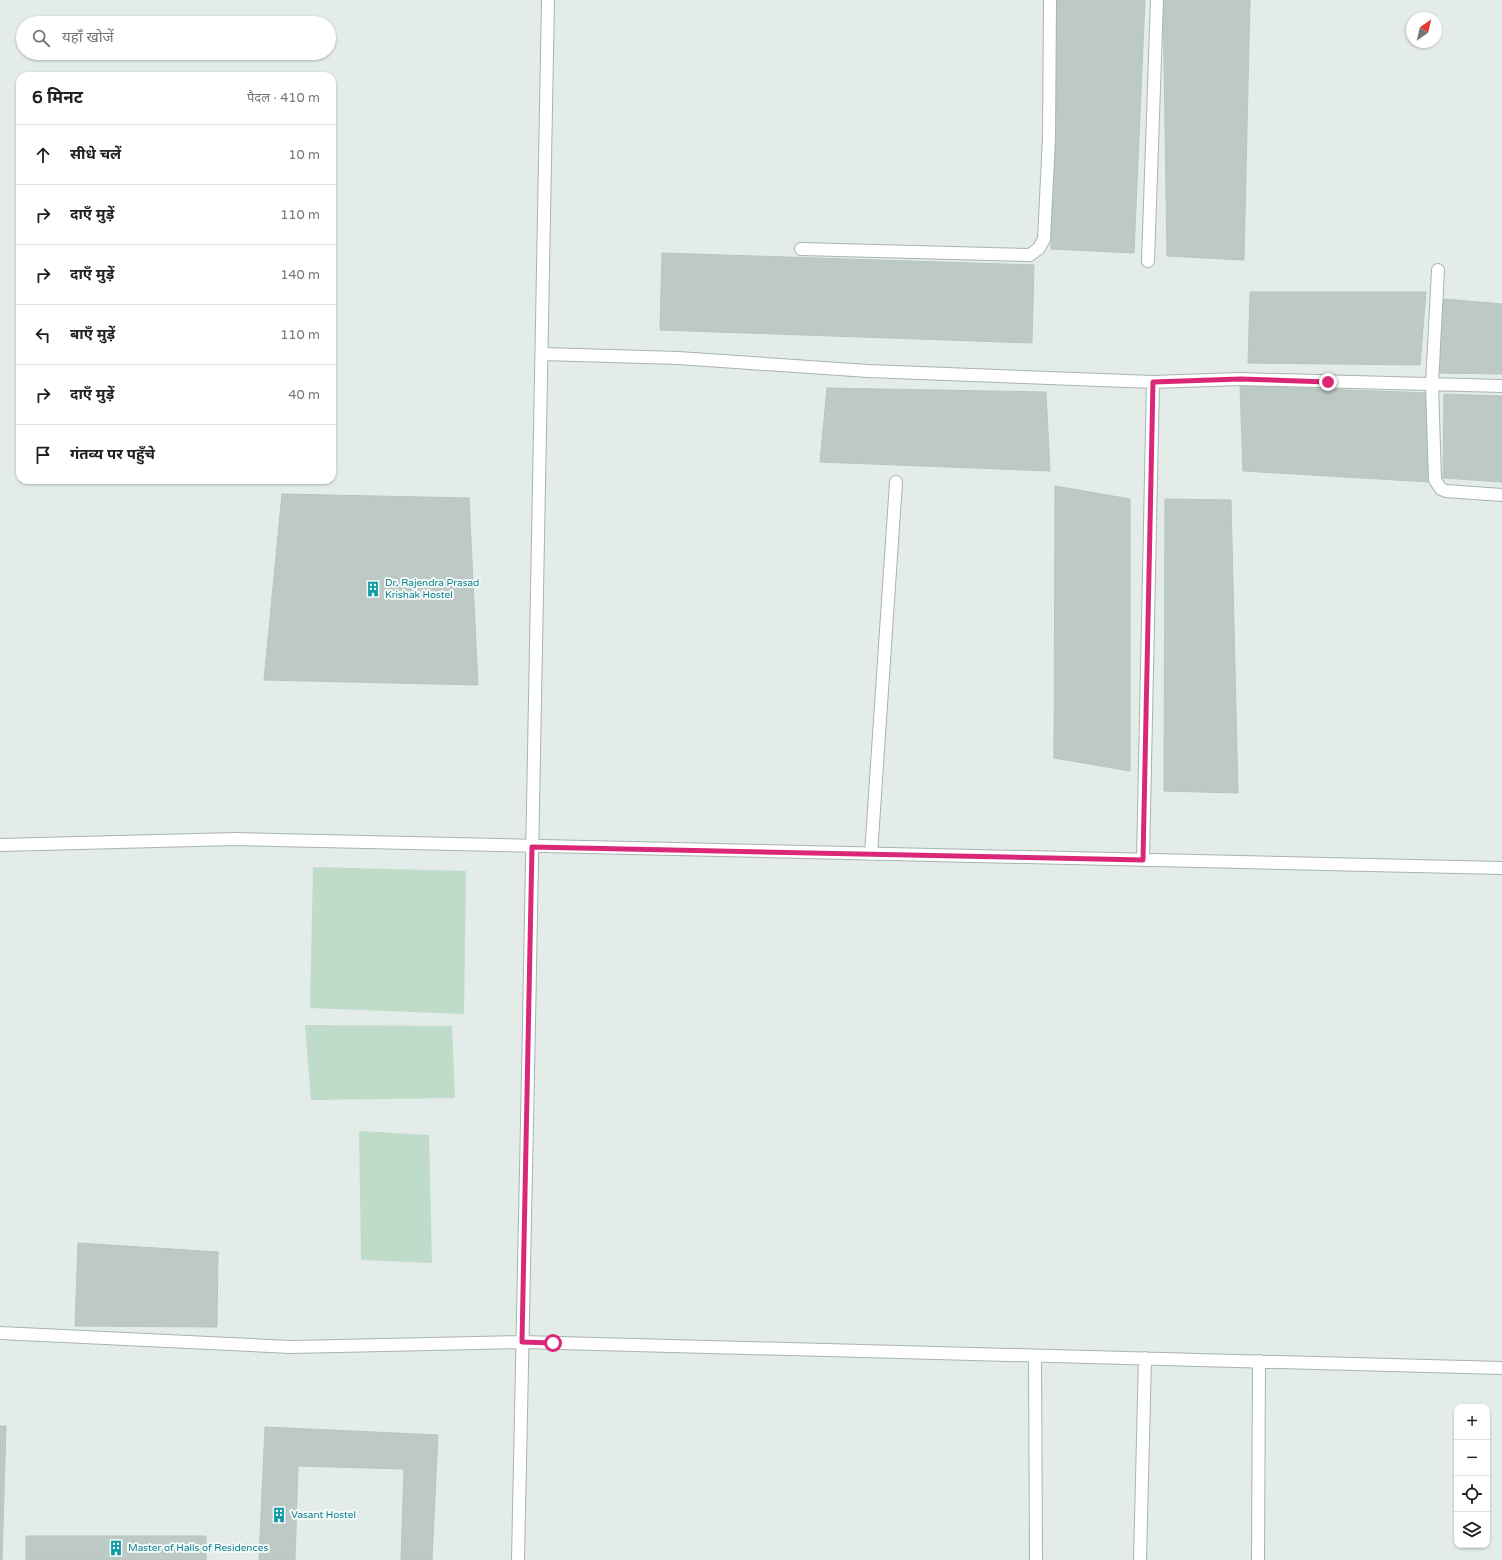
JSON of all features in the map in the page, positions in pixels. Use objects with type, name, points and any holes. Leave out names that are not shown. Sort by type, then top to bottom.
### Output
[{"type":"street","points":[[518,1560],[543,354],[548,0]]},
{"type":"street","points":[[801,249],[1030,255],[1039,248],[1044,239],[1049,138],[1050,0]]},
{"type":"street","points":[[1148,261],[1157,0]]},
{"type":"street","points":[[1438,270],[1432,384],[1435,480],[1437,485],[1446,491],[1502,495]]},
{"type":"street","points":[[543,354],[678,358],[868,371],[1153,382],[1240,379],[1502,386]]},
{"type":"street","points":[[1143,860],[1153,382]]},
{"type":"street","points":[[871,854],[896,482]]},
{"type":"street","points":[[0,845],[236,840],[1502,868]]},
{"type":"street","points":[[0,1333],[290,1347],[522,1342],[1502,1368]]},
{"type":"street","points":[[1035,1356],[1036,1560]]},
{"type":"street","points":[[1140,1560],[1145,1358]]},
{"type":"street","points":[[1258,1560],[1259,1361]]},
{"type":"green space","points":[[313,867],[466,871],[464,1014],[310,1008]]},
{"type":"green space","points":[[305,1025],[452,1026],[455,1098],[311,1100]]},
{"type":"green space","points":[[359,1131],[429,1135],[432,1263],[361,1260]]},
{"type":"building","points":[[1055,0],[1145,0],[1134,253],[1051,249]]},
{"type":"building","points":[[1163,0],[1250,0],[1244,260],[1167,256]]},
{"type":"building","points":[[662,253],[1034,265],[1032,343],[660,330]]},
{"type":"building","points":[[1250,292],[1426,292],[1420,365],[1248,363]]},
{"type":"building","points":[[1444,299],[1502,304],[1502,374],[1436,373]]},
{"type":"building","points":[[1240,386],[1429,393],[1429,482],[1243,471]]},
{"type":"building","points":[[827,388],[1046,392],[1050,471],[820,462]]},
{"type":"building","points":[[1444,394],[1502,396],[1502,482],[1443,478]]},
{"type":"building","points":[[1055,486],[1130,499],[1130,771],[1054,758]]},
{"type":"building","name":"Dr. Rajendra Prasad Krishak Hostel","points":[[282,494],[469,498],[478,685],[264,680]]},
{"type":"building","points":[[1165,499],[1231,500],[1238,793],[1164,791]]},
{"type":"building","points":[[78,1243],[218,1252],[217,1327],[75,1326]]},
{"type":"building","points":[[0,1426],[6,1426],[2,1560],[0,1560]]},
{"type":"building","name":"Vasant Hostel","points":[[265,1427],[438,1435],[432,1560],[401,1560],[404,1469],[298,1466],[295,1560],[259,1560]]},
{"type":"building","name":"Master of Halls of Residences","points":[[26,1536],[206,1536],[206,1560],[26,1560]]},
{"type":"place","name":"Dr. Rajendra Prasad Krishak Hostel","points":[[373,589]]},
{"type":"place","name":"Vasant Hostel","points":[[279,1515]]},
{"type":"place","name":"Master of Halls of Residences","points":[[116,1548]]},
{"type":"route","points":[[553,1343],[522,1342],[532,847],[1143,860],[1153,382],[1240,379],[1328,382]]}]
